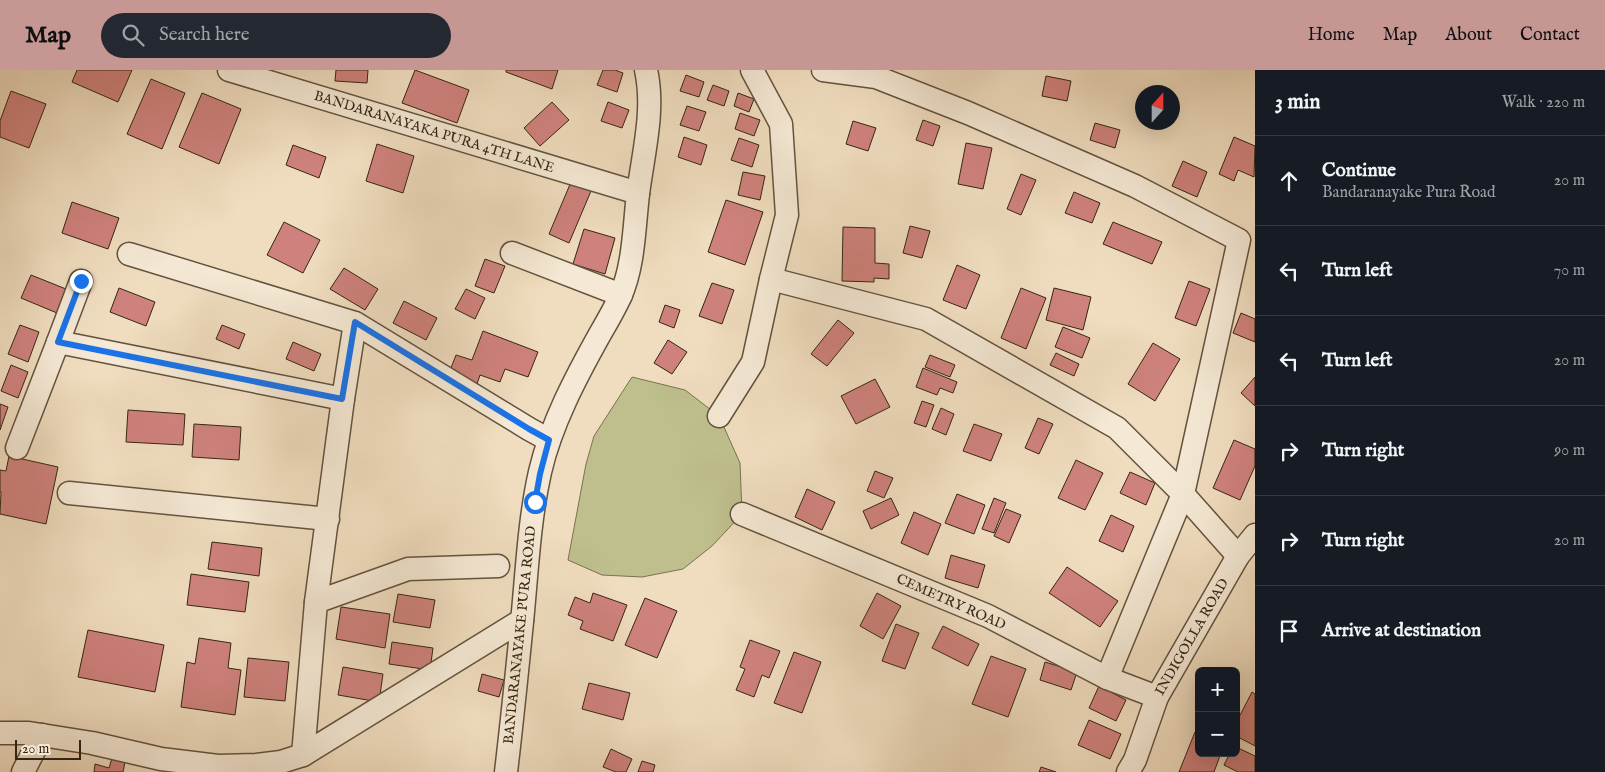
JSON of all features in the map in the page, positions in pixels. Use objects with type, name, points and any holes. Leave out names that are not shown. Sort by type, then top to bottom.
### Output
[{"type":"street","name":"BANDARANAYAKA PURA 4TH LANE","points":[[229,70],[638,193]]},
{"type":"street","name":"BANDARANAYAKE PURA ROAD","points":[[506,772],[528,552],[540,474],[549,440],[586,361],[621,295],[626,279],[633,243],[649,102],[646,70]]},
{"type":"street","points":[[719,416],[753,362],[787,215],[781,124],[752,70]]},
{"type":"street","points":[[822,70],[876,78],[968,113],[1136,186],[1247,241],[1183,494],[1106,678]]},
{"type":"street","points":[[512,253],[621,295]]},
{"type":"street","points":[[129,254],[355,322],[549,440]]},
{"type":"street","points":[[771,279],[926,319],[1116,428],[1183,494],[1238,556]]},
{"type":"street","points":[[17,448],[81,281]]},
{"type":"street","points":[[303,748],[316,602],[342,399],[355,322]]},
{"type":"street","points":[[58,342],[342,399]]},
{"type":"street","points":[[69,493],[328,520]]},
{"type":"street","name":"CEMETRY ROAD","points":[[742,514],[988,616],[1106,678],[1157,697]]},
{"type":"street","name":"INDIGOLLA ROAD","points":[[1128,772],[1157,697],[1238,556],[1255,535]]},
{"type":"street","points":[[316,602],[408,569],[498,566]]},
{"type":"street","points":[[0,733],[29,733],[92,743],[158,765],[218,766],[281,762],[522,620]]},
{"type":"street","points":[[23,772],[42,735]]},
{"type":"green space","points":[[632,377],[685,390],[719,416],[740,463],[742,514],[712,546],[683,569],[642,577],[602,575],[568,560],[586,464],[594,436]]},
{"type":"building","points":[[77,70],[132,70],[118,102],[72,82]]},
{"type":"building","points":[[336,70],[368,70],[367,83],[335,81]]},
{"type":"building","points":[[415,70],[469,90],[457,123],[402,103]]},
{"type":"building","points":[[506,70],[558,70],[552,89],[506,72]]},
{"type":"building","points":[[603,70],[615,70],[623,73],[617,92],[597,85]]},
{"type":"building","points":[[686,75],[704,82],[699,97],[680,91]]},
{"type":"building","points":[[1046,76],[1071,81],[1067,101],[1042,96]]},
{"type":"building","points":[[151,79],[185,93],[162,149],[127,134]]},
{"type":"building","points":[[713,85],[729,91],[724,106],[707,100]]},
{"type":"building","points":[[11,91],[46,104],[29,148],[0,137],[0,121]]},
{"type":"building","points":[[202,93],[241,109],[219,164],[179,147]]},
{"type":"building","points":[[738,93],[754,99],[749,112],[734,106]]},
{"type":"building","points":[[552,102],[569,120],[540,146],[524,128]]},
{"type":"building","points":[[608,102],[629,110],[622,128],[601,121]]},
{"type":"building","points":[[687,106],[706,112],[699,131],[680,125]]},
{"type":"building","points":[[740,113],[760,120],[754,136],[735,129]]},
{"type":"building","points":[[923,120],[940,126],[933,146],[916,140]]},
{"type":"building","points":[[853,121],[876,128],[868,151],[846,144]]},
{"type":"building","points":[[1095,123],[1120,130],[1115,148],[1090,140]]},
{"type":"building","points":[[684,137],[707,145],[701,165],[678,157]]},
{"type":"building","points":[[1234,137],[1255,146],[1254,177],[1238,170],[1234,181],[1219,174]]},
{"type":"building","points":[[739,138],[759,145],[752,167],[731,160]]},
{"type":"building","points":[[966,143],[992,148],[983,189],[958,184]]},
{"type":"building","points":[[377,144],[414,156],[403,193],[366,181]]},
{"type":"building","points":[[293,145],[326,157],[319,178],[286,165]]},
{"type":"building","points":[[1183,161],[1207,172],[1197,197],[1172,186]]},
{"type":"building","points":[[743,172],[765,176],[760,200],[738,195]]},
{"type":"building","points":[[1021,174],[1036,180],[1021,215],[1007,209]]},
{"type":"building","points":[[571,182],[591,191],[569,243],[549,234]]},
{"type":"building","points":[[1074,192],[1100,203],[1092,223],[1065,213]]},
{"type":"building","points":[[726,200],[763,212],[745,265],[708,252]]},
{"type":"building","points":[[72,202],[119,218],[108,249],[62,233]]},
{"type":"building","points":[[284,222],[320,240],[303,273],[267,255]]},
{"type":"building","points":[[1113,222],[1162,242],[1152,264],[1103,244]]},
{"type":"building","points":[[910,226],[930,231],[922,258],[903,253]]},
{"type":"building","points":[[843,227],[875,228],[875,263],[889,264],[889,279],[874,278],[874,282],[842,281]]},
{"type":"building","points":[[584,229],[615,238],[605,274],[573,264]]},
{"type":"building","points":[[485,259],[505,266],[494,293],[475,286]]},
{"type":"building","points":[[957,265],[980,275],[966,309],[943,300]]},
{"type":"building","points":[[344,268],[378,289],[365,310],[330,289]]},
{"type":"building","points":[[31,275],[66,289],[57,313],[21,298]]},
{"type":"building","points":[[1189,281],[1210,289],[1196,326],[1175,318]]},
{"type":"building","points":[[712,283],[734,290],[722,324],[699,316]]},
{"type":"building","points":[[119,288],[155,302],[146,326],[110,312]]},
{"type":"building","points":[[1021,288],[1046,298],[1026,349],[1001,338]]},
{"type":"building","points":[[1054,288],[1091,297],[1083,330],[1046,320]]},
{"type":"building","points":[[466,289],[485,298],[475,319],[455,309]]},
{"type":"building","points":[[404,301],[437,318],[426,340],[393,323]]},
{"type":"building","points":[[665,305],[680,310],[674,328],[659,322]]},
{"type":"building","points":[[1241,313],[1255,319],[1255,342],[1233,333]]},
{"type":"building","points":[[838,320],[854,333],[827,366],[811,354]]},
{"type":"building","points":[[20,325],[39,332],[28,362],[8,354]]},
{"type":"building","points":[[222,325],[245,334],[239,349],[216,339]]},
{"type":"building","points":[[1063,327],[1090,338],[1082,358],[1055,347]]},
{"type":"building","points":[[483,331],[538,352],[528,377],[505,369],[500,382],[480,375],[477,384],[449,373],[456,355],[472,360]]},
{"type":"building","points":[[668,340],[687,352],[672,374],[654,363]]},
{"type":"building","points":[[293,342],[321,354],[314,371],[286,359]]},
{"type":"building","points":[[1153,343],[1180,359],[1155,401],[1128,384]]},
{"type":"building","points":[[1056,353],[1079,364],[1074,376],[1050,365]]},
{"type":"building","points":[[930,355],[955,365],[950,377],[925,367]]},
{"type":"building","points":[[11,365],[28,372],[18,398],[1,391]]},
{"type":"building","points":[[923,368],[957,382],[953,393],[940,388],[937,395],[916,387]]},
{"type":"building","points":[[1255,377],[1255,406],[1241,393]]},
{"type":"building","points":[[875,379],[890,407],[856,424],[841,396]]},
{"type":"building","points":[[922,401],[934,405],[926,427],[914,423]]},
{"type":"building","points":[[0,404],[8,407],[0,430]]},
{"type":"building","points":[[941,408],[954,414],[946,435],[932,429]]},
{"type":"building","points":[[128,410],[185,414],[183,445],[126,442]]},
{"type":"building","points":[[1038,418],[1053,424],[1039,454],[1025,448]]},
{"type":"building","points":[[194,424],[241,427],[239,460],[192,457]]},
{"type":"building","points":[[974,424],[1002,434],[991,461],[963,451]]},
{"type":"building","points":[[1234,440],[1255,449],[1255,466],[1240,500],[1213,488]]},
{"type":"building","points":[[9,456],[58,467],[46,524],[0,514],[0,470],[6,471]]},
{"type":"building","points":[[1076,460],[1103,473],[1085,510],[1058,498]]},
{"type":"building","points":[[875,471],[893,478],[884,498],[867,491]]},
{"type":"building","points":[[1130,472],[1155,483],[1146,505],[1120,493]]},
{"type":"building","points":[[807,489],[835,502],[822,530],[795,517]]},
{"type":"building","points":[[957,494],[985,505],[974,534],[945,523]]},
{"type":"building","points":[[891,498],[899,515],[871,529],[863,511]]},
{"type":"building","points":[[994,498],[1006,503],[994,533],[982,529]]},
{"type":"building","points":[[1006,509],[1021,515],[1009,543],[994,536]]},
{"type":"building","points":[[914,512],[941,524],[928,555],[901,543]]},
{"type":"building","points":[[1111,515],[1134,526],[1123,552],[1099,541]]},
{"type":"building","points":[[212,542],[262,548],[259,576],[208,569]]},
{"type":"building","points":[[951,555],[985,565],[978,588],[945,578]]},
{"type":"building","points":[[1067,567],[1118,601],[1100,627],[1049,593]]},
{"type":"building","points":[[191,574],[249,582],[245,612],[187,605]]},
{"type":"building","points":[[593,593],[627,605],[613,641],[580,629],[583,621],[568,615],[575,597],[590,603]]},
{"type":"building","points":[[877,593],[901,606],[883,639],[860,626]]},
{"type":"building","points":[[398,594],[435,600],[430,628],[393,622]]},
{"type":"building","points":[[645,598],[677,611],[657,658],[625,645]]},
{"type":"building","points":[[341,607],[390,614],[385,648],[336,639]]},
{"type":"building","points":[[896,624],[919,633],[905,669],[882,661]]},
{"type":"building","points":[[943,626],[979,644],[968,666],[932,648]]},
{"type":"building","points":[[88,630],[164,645],[155,692],[78,677]]},
{"type":"building","points":[[199,638],[231,643],[228,668],[241,670],[235,715],[181,707],[187,662],[195,664]]},
{"type":"building","points":[[750,640],[780,651],[769,678],[762,675],[754,697],[736,690],[745,669],[740,667]]},
{"type":"building","points":[[392,642],[433,648],[430,670],[389,664]]},
{"type":"building","points":[[794,652],[821,662],[802,713],[774,703]]},
{"type":"building","points":[[991,656],[1026,669],[1008,717],[972,704]]},
{"type":"building","points":[[248,658],[289,662],[285,701],[244,697]]},
{"type":"building","points":[[1045,662],[1077,672],[1071,690],[1040,680]]},
{"type":"building","points":[[343,667],[383,674],[379,702],[338,695]]},
{"type":"building","points":[[482,674],[504,680],[499,697],[478,691]]},
{"type":"building","points":[[589,683],[630,693],[623,720],[582,709]]},
{"type":"building","points":[[1099,686],[1126,700],[1116,721],[1089,708]]},
{"type":"building","points":[[1252,692],[1255,694],[1255,746],[1240,738],[1240,715]]},
{"type":"building","points":[[1089,720],[1121,734],[1110,759],[1078,745]]},
{"type":"building","points":[[1195,732],[1195,757],[1220,757],[1214,772],[1179,772]]},
{"type":"building","points":[[611,749],[632,759],[626,772],[616,772],[603,767]]},
{"type":"building","points":[[1240,749],[1255,756],[1255,772],[1238,772],[1224,765],[1228,757],[1240,757]]},
{"type":"building","points":[[112,758],[125,762],[123,772],[94,772],[95,764],[109,768]]},
{"type":"building","points":[[642,761],[655,765],[653,772],[638,772]]},
{"type":"building","points":[[1041,767],[1056,772],[1039,772]]},
{"type":"route","points":[[81,281],[58,342],[342,399],[355,322],[549,440],[535,502]]}]
